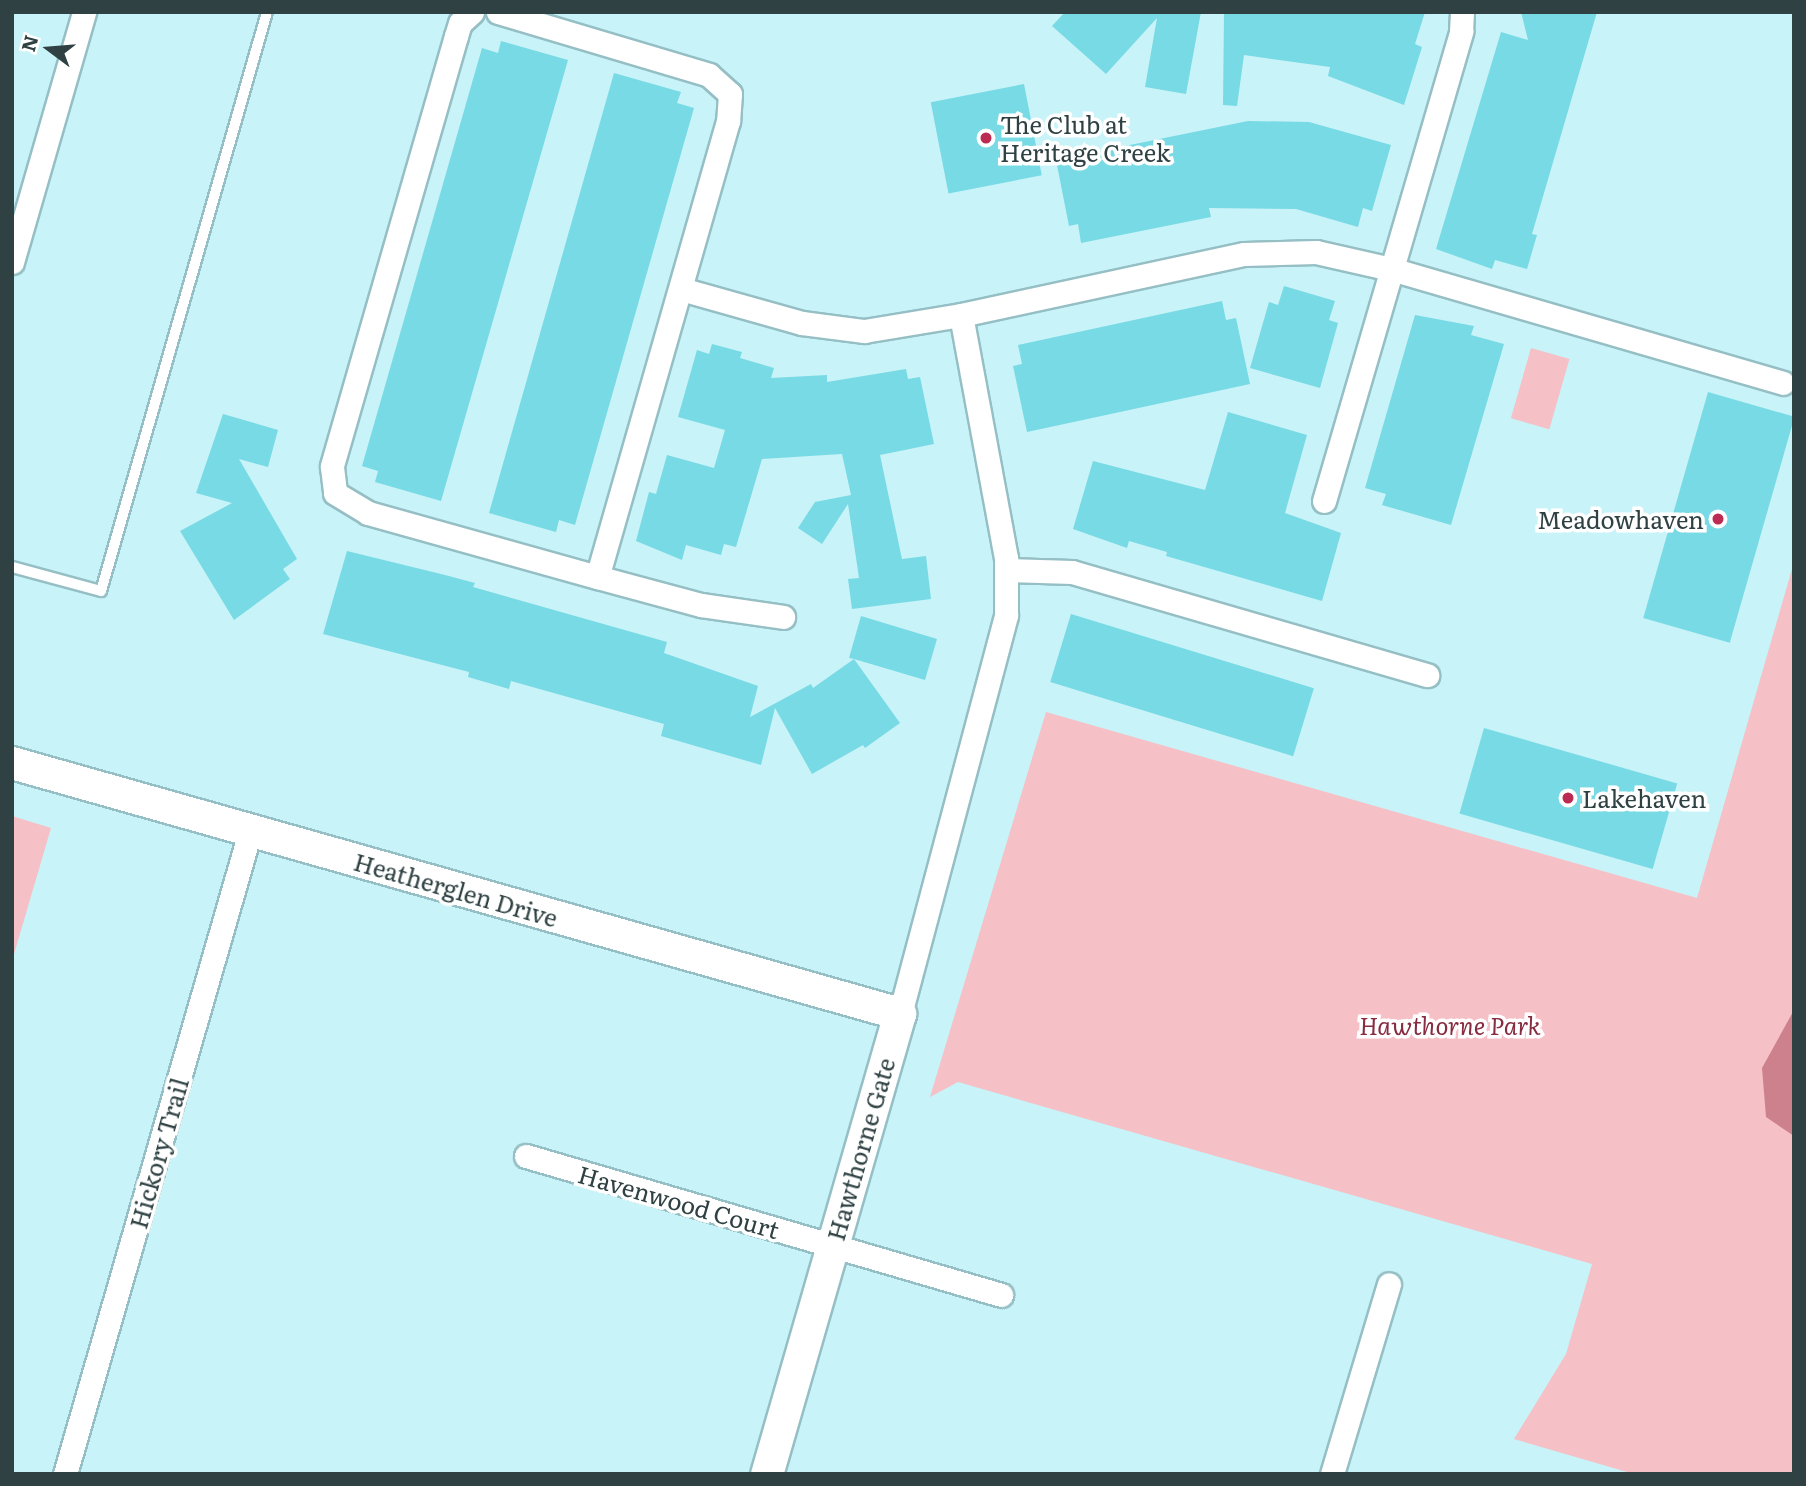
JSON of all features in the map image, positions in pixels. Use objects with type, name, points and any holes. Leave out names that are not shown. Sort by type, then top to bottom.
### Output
[{"type":"street","points":[[12,262],[84,12]]},
{"type":"street","points":[[472,12],[460,23],[456,36],[331,479],[335,493],[368,513],[597,577],[701,605],[783,617]]},
{"type":"street","points":[[498,12],[709,75],[730,94],[728,121],[597,577]]},
{"type":"street","points":[[1324,501],[1461,31],[1462,12]]},
{"type":"street","points":[[681,289],[802,323],[844,331],[890,328],[961,315],[1268,251],[1316,252],[1391,269],[1783,383]]},
{"type":"street","name":"Hawthorne Gate","points":[[766,1474],[900,1014],[1000,647],[1007,570],[961,315]]},
{"type":"street","points":[[1007,570],[1072,572],[1427,675]]},
{"type":"street","name":"Heatherglen Drive","points":[[12,763],[900,1014]]},
{"type":"street","name":"Hickory Trail","points":[[65,1474],[250,832]]},
{"type":"street","name":"Havenwood Court","points":[[526,1156],[1001,1295]]},
{"type":"street","points":[[1332,1474],[1389,1284]]},
{"type":"lane","points":[[12,567],[101,591],[267,12]]},
{"type":"green space","points":[[1531,348],[1569,359],[1549,429],[1511,418]]},
{"type":"green space","name":"Hawthorne Park","points":[[1794,562],[1794,1474],[1634,1474],[1514,1439],[1566,1354],[1592,1264],[958,1082],[930,1097],[1046,712],[1697,898]]},
{"type":"green space","points":[[12,816],[51,828],[12,961]]},
{"type":"shaded area","points":[[1794,1010],[1794,1136],[1766,1117],[1762,1068]]},
{"type":"building","points":[[1065,12],[1201,12],[1186,94],[1145,87],[1157,18],[1106,74],[1052,26]]},
{"type":"building","points":[[1224,12],[1425,12],[1415,44],[1422,47],[1404,105],[1328,76],[1330,67],[1244,55],[1237,106],[1223,105]]},
{"type":"building","points":[[1521,12],[1597,12],[1532,234],[1537,235],[1527,269],[1495,260],[1492,269],[1436,249],[1501,32],[1528,40]]},
{"type":"building","points":[[501,41],[568,60],[441,501],[375,482],[378,471],[362,466],[482,48],[498,53]]},
{"type":"building","points":[[614,73],[681,92],[677,103],[694,108],[575,525],[559,520],[556,532],[489,513]]},
{"type":"building","name":"The Club at Heritage Creek","points":[[1024,84],[1042,175],[948,193],[931,102]]},
{"type":"building","points":[[1248,121],[1309,122],[1391,145],[1372,211],[1363,208],[1358,227],[1296,209],[1209,208],[1211,217],[1081,243],[1078,224],[1069,226],[1056,160]]},
{"type":"building","points":[[1284,286],[1335,301],[1329,320],[1338,323],[1320,388],[1250,368],[1269,302],[1278,305]]},
{"type":"building","points":[[1222,301],[1226,320],[1236,318],[1250,384],[1027,432],[1013,366],[1022,364],[1018,345]]},
{"type":"building","points":[[1415,315],[1474,326],[1471,335],[1504,344],[1451,525],[1382,505],[1386,494],[1365,488]]},
{"type":"building","points":[[712,344],[742,352],[740,358],[774,368],[771,378],[827,375],[827,382],[906,369],[908,379],[920,377],[934,444],[880,455],[902,559],[926,556],[931,599],[852,609],[848,579],[859,578],[848,504],[822,544],[798,528],[815,502],[851,495],[842,454],[762,459],[736,547],[724,544],[721,555],[686,545],[682,560],[636,541],[649,492],[656,494],[667,455],[714,468],[725,430],[678,417],[697,350],[709,354]]},
{"type":"building","name":"Meadowhaven","points":[[1708,392],[1794,417],[1730,643],[1643,618]]},
{"type":"building","points":[[1228,412],[1307,435],[1285,513],[1341,533],[1322,601],[1166,556],[1167,552],[1129,541],[1127,548],[1073,529],[1093,461],[1205,490]]},
{"type":"building","points":[[223,414],[278,430],[268,467],[239,459],[297,559],[283,569],[290,579],[234,620],[180,531],[232,503],[196,493]]},
{"type":"building","points":[[347,551],[475,583],[473,587],[667,642],[664,653],[758,686],[750,717],[811,684],[813,688],[854,659],[900,723],[865,748],[863,745],[812,774],[775,708],[761,765],[661,736],[664,724],[511,681],[509,689],[468,677],[469,672],[323,634]]},
{"type":"building","points":[[1071,614],[1314,688],[1293,756],[1050,682]]},
{"type":"building","points":[[861,616],[937,639],[925,680],[849,658]]},
{"type":"building","name":"Lakehaven","points":[[1484,728],[1677,783],[1653,869],[1459,814]]},
{"type":"place","name":"The Club at Heritage Creek","points":[[986,138]]},
{"type":"place","name":"Meadowhaven","points":[[1718,519]]},
{"type":"place","name":"Lakehaven","points":[[1568,798]]}]
